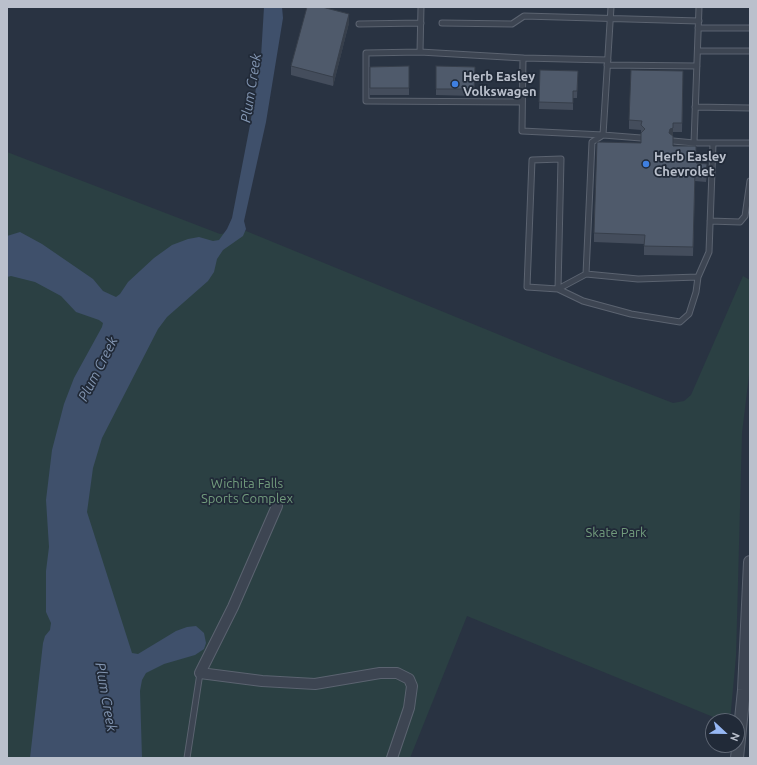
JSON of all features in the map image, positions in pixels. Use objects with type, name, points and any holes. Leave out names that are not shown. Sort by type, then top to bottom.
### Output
[{"type":"street","points":[[278,506],[233,608],[200,673],[262,681],[315,684],[380,673],[397,673],[404,676],[409,680],[412,686],[409,708],[392,758]]},
{"type":"street","points":[[737,758],[746,667],[750,562]]},
{"type":"lane","points":[[420,52],[421,7]]},
{"type":"lane","points":[[603,135],[611,7]]},
{"type":"lane","points":[[694,143],[699,7]]},
{"type":"lane","points":[[442,23],[512,24],[524,16],[611,17],[699,21]]},
{"type":"lane","points":[[359,24],[421,23]]},
{"type":"lane","points":[[698,28],[750,28]]},
{"type":"lane","points":[[698,51],[750,51]]},
{"type":"lane","points":[[522,102],[366,101],[366,53],[420,52],[607,63],[697,66]]},
{"type":"lane","points":[[523,58],[522,131],[641,138]]},
{"type":"lane","points":[[695,107],[750,108]]},
{"type":"lane","points":[[586,274],[592,142],[603,135]]},
{"type":"lane","points":[[673,141],[713,144],[750,143]]},
{"type":"lane","points":[[558,289],[561,159],[532,160],[527,287],[558,289],[583,301],[631,314],[680,322],[689,314],[696,292],[698,277],[709,252],[713,144]]},
{"type":"lane","points":[[710,221],[740,222],[745,216],[750,181]]},
{"type":"lane","points":[[558,289],[586,274],[638,279],[698,277]]},
{"type":"lane","points":[[187,758],[200,673]]},
{"type":"green space","name":"Wichita Falls Sports Complex","points":[[7,152],[220,234],[246,231],[551,356],[673,403],[684,401],[691,395],[743,276],[750,280],[750,367],[742,433],[736,656],[731,713],[705,714],[467,616],[410,758],[7,758]]},
{"type":"water","name":"Plum Creek","points":[[264,7],[282,7],[283,18],[266,122],[244,221],[246,229],[243,236],[223,250],[217,259],[214,272],[208,281],[167,317],[158,329],[102,438],[93,468],[87,512],[132,653],[138,654],[176,631],[187,627],[196,626],[204,633],[206,643],[204,649],[195,655],[164,664],[146,673],[142,680],[140,691],[142,758],[30,758],[43,643],[45,636],[50,630],[51,623],[46,612],[46,571],[49,547],[46,500],[52,450],[64,404],[74,378],[103,323],[99,320],[76,312],[61,296],[35,282],[11,276],[7,277],[7,236],[20,232],[42,244],[93,279],[103,291],[116,297],[120,294],[128,282],[154,258],[172,245],[188,239],[199,237],[213,241],[219,240],[227,229],[232,218],[250,125],[261,57]]},
{"type":"building","points":[[307,7],[322,7],[349,14],[333,77],[291,66]]},
{"type":"building","points":[[409,66],[409,88],[370,88],[370,67]]},
{"type":"building","name":"Herb Easley Volkswagen","points":[[436,66],[475,67],[474,89],[436,89]]},
{"type":"building","points":[[540,70],[578,71],[577,91],[573,91],[573,103],[539,102]]},
{"type":"building","name":"Herb Easley Chevrolet","points":[[631,70],[683,71],[682,123],[673,123],[673,128],[670,129],[669,133],[673,136],[673,146],[696,146],[696,163],[707,164],[706,173],[695,172],[693,247],[644,246],[645,235],[594,233],[597,142],[641,143],[641,133],[645,129],[641,125],[642,121],[629,120]]},
{"type":"place","name":"Herb Easley Volkswagen","points":[[455,84]]},
{"type":"place","name":"Herb Easley Chevrolet","points":[[646,164]]},
{"type":"park label","name":"Skate Park","points":[[616,533]]}]
